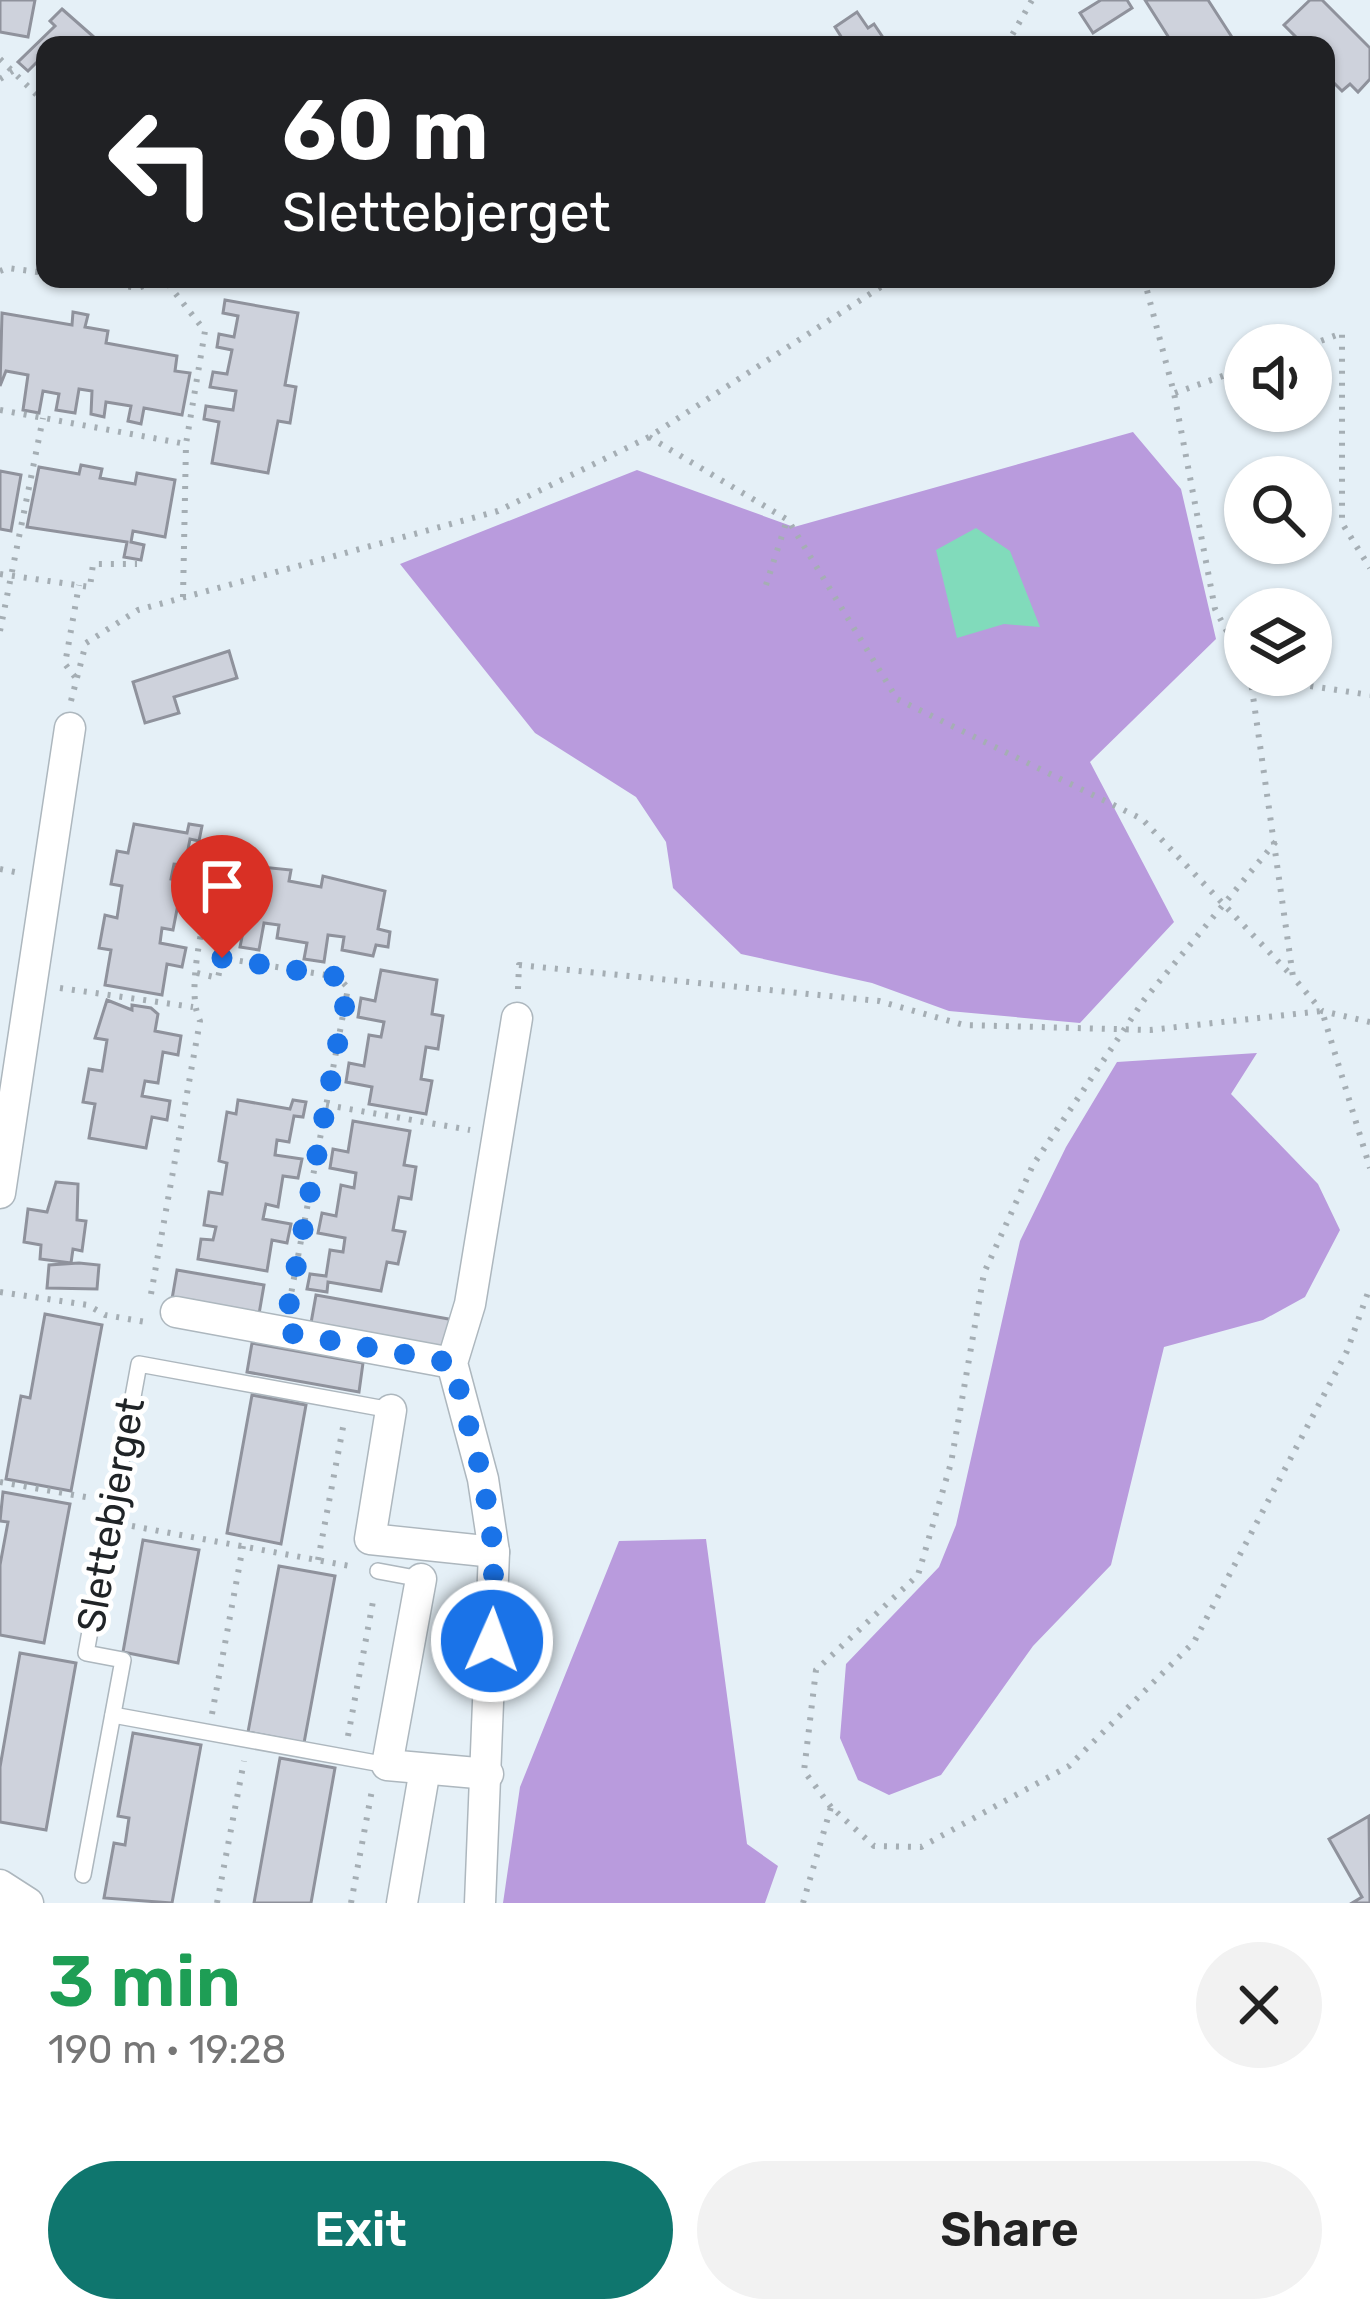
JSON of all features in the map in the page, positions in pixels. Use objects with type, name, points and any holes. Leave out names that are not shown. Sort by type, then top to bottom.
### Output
[{"type":"street","points":[[0,1193],[70,728]]},
{"type":"street","points":[[480,1903],[494,1552],[483,1479],[452,1363],[470,1304],[517,1018]]},
{"type":"street","points":[[161,1317],[284,1332],[452,1363]]},
{"type":"street","name":"Slettebjerget","points":[[392,1410],[370,1539],[494,1552]]},
{"type":"street","points":[[422,1579],[382,1764],[488,1774]]},
{"type":"street","points":[[402,1903],[425,1769]]},
{"type":"street","points":[[0,1885],[28,1903]]},
{"type":"lane","name":"Slettebjerget","points":[[83,1875],[123,1660],[86,1653],[139,1364],[392,1410]]},
{"type":"lane","points":[[379,1571],[422,1579]]},
{"type":"lane","points":[[113,1715],[382,1764]]},
{"type":"path","points":[[1012,36],[1032,0]]},
{"type":"path","points":[[0,59],[36,93]]},
{"type":"path","points":[[0,79],[14,70]]},
{"type":"path","points":[[0,272],[8,268],[36,272]]},
{"type":"path","points":[[171,288],[206,331],[186,444],[183,598]]},
{"type":"path","points":[[70,728],[75,677],[86,644],[138,610],[498,511],[649,437],[879,288]]},
{"type":"path","points":[[1146,288],[1174,393],[1215,609],[1224,626]]},
{"type":"path","points":[[1332,337],[1342,334],[1342,523],[1370,568]]},
{"type":"path","points":[[1174,393],[1224,375]]},
{"type":"path","points":[[0,410],[186,444]]},
{"type":"path","points":[[0,631],[43,418]]},
{"type":"path","points":[[649,437],[788,520],[897,699],[1142,819],[1322,1010],[1370,1168]]},
{"type":"path","points":[[766,585],[788,520]]},
{"type":"path","points":[[0,574],[90,587],[92,564],[137,564]]},
{"type":"path","points":[[75,677],[65,664],[79,585]]},
{"type":"path","points":[[1332,689],[1370,695]]},
{"type":"path","points":[[1254,696],[1293,976]]},
{"type":"path","points":[[1277,839],[1123,1030],[1033,1165],[983,1273],[950,1463],[918,1575],[816,1670],[804,1771],[831,1807],[874,1846],[921,1847],[1069,1766],[1194,1642],[1347,1351],[1370,1286]]},
{"type":"path","points":[[139,1364],[161,1317],[200,1022],[193,1007],[196,974],[221,844]]},
{"type":"path","points":[[196,974],[218,978],[222,958],[338,977],[348,988],[284,1332]]},
{"type":"path","points":[[519,964],[879,1001],[964,1025],[1123,1030],[1322,1010],[1370,1022]]},
{"type":"path","points":[[31,984],[193,1007]]},
{"type":"path","points":[[326,1105],[497,1135]]},
{"type":"path","points":[[0,1292],[88,1304],[105,1315],[161,1317]]},
{"type":"path","points":[[319,1560],[347,1402]]},
{"type":"path","points":[[0,1482],[113,1502]]},
{"type":"path","points":[[110,1522],[379,1571],[344,1757]]},
{"type":"path","points":[[209,1732],[243,1546]]},
{"type":"path","points":[[217,1903],[248,1740]]},
{"type":"path","points":[[351,1903],[382,1764]]},
{"type":"path","points":[[802,1903],[831,1807]]},
{"type":"shaded area","points":[[1133,432],[1181,489],[1216,639],[1090,762],[1174,922],[1080,1023],[949,1011],[872,983],[741,954],[673,888],[666,842],[636,797],[535,733],[400,564],[637,470],[794,527]]},
{"type":"shaded area","points":[[976,528],[1010,551],[1040,627],[1004,624],[957,638],[936,550]]},
{"type":"shaded area","points":[[1257,1053],[1231,1094],[1318,1184],[1340,1230],[1305,1297],[1263,1320],[1164,1347],[1111,1565],[1033,1646],[941,1775],[889,1795],[858,1780],[840,1738],[846,1664],[939,1567],[956,1525],[1020,1241],[1066,1147],[1117,1062]]},
{"type":"shaded area","points":[[706,1539],[747,1844],[778,1866],[765,1903],[503,1903],[520,1787],[619,1541]]},
{"type":"building","points":[[0,0],[35,0],[28,37],[0,32]]},
{"type":"building","points":[[1101,0],[1127,0],[1132,8],[1093,33],[1080,13]]},
{"type":"building","points":[[1145,0],[1208,0],[1231,36],[1168,36]]},
{"type":"building","points":[[1310,0],[1322,0],[1370,48],[1370,79],[1358,92],[1350,84],[1342,91],[1335,84],[1335,36],[1295,36],[1284,25]]},
{"type":"building","points":[[62,9],[93,36],[45,36],[55,26],[50,21]]},
{"type":"building","points":[[857,12],[868,28],[874,24],[882,36],[841,36],[835,27]]},
{"type":"building","points":[[36,44],[36,63],[28,71],[18,62]]},
{"type":"building","points":[[225,300],[298,313],[285,385],[296,387],[290,423],[278,421],[268,473],[212,463],[219,422],[204,419],[206,406],[233,410],[236,391],[210,387],[213,372],[227,374],[232,350],[217,347],[219,334],[234,337],[238,316],[223,313]]},
{"type":"building","points":[[73,312],[88,315],[85,327],[108,331],[106,343],[177,356],[175,371],[190,373],[182,415],[144,408],[141,424],[128,421],[131,406],[106,402],[104,417],[91,414],[92,391],[79,389],[75,413],[56,410],[59,394],[43,391],[39,413],[23,410],[28,375],[6,371],[0,386],[2,313],[72,325]]},
{"type":"building","points":[[81,465],[102,469],[100,478],[135,484],[137,473],[175,480],[165,537],[133,531],[131,542],[144,545],[141,560],[124,557],[127,542],[27,527],[39,467],[79,474]]},
{"type":"building","points":[[0,471],[21,475],[11,531],[0,529]]},
{"type":"building","points":[[229,651],[237,678],[174,697],[179,713],[145,723],[133,682]]},
{"type":"building","points":[[134,824],[187,833],[189,824],[202,826],[199,841],[190,839],[185,865],[174,864],[171,879],[197,883],[194,902],[179,899],[173,930],[162,928],[160,943],[186,948],[182,967],[167,964],[162,995],[105,985],[111,950],[99,948],[105,915],[117,918],[122,886],[111,884],[117,851],[128,853]]},
{"type":"building","points":[[223,863],[291,870],[289,881],[321,887],[323,876],[385,891],[378,929],[390,932],[388,947],[376,945],[373,956],[342,950],[344,937],[328,935],[324,962],[304,959],[307,943],[277,938],[279,925],[264,923],[259,950],[240,947],[243,932],[212,927]]},
{"type":"building","points":[[381,970],[437,980],[432,1014],[443,1016],[438,1049],[426,1047],[421,1079],[432,1081],[426,1114],[369,1104],[372,1087],[346,1082],[349,1063],[364,1066],[369,1035],[381,1037],[384,1022],[358,1017],[361,998],[375,1001]]},
{"type":"building","points":[[107,1000],[132,1010],[132,1005],[151,1008],[158,1014],[155,1031],[181,1036],[178,1055],[163,1052],[158,1083],[145,1081],[142,1096],[170,1101],[167,1120],[152,1117],[146,1148],[89,1138],[95,1104],[83,1102],[89,1069],[102,1071],[107,1040],[95,1038]]},
{"type":"building","points":[[238,1100],[290,1109],[293,1100],[306,1102],[303,1117],[294,1116],[289,1142],[277,1140],[275,1155],[302,1159],[298,1178],[283,1176],[278,1207],[266,1204],[263,1219],[291,1224],[287,1243],[272,1240],[267,1271],[198,1259],[201,1239],[213,1240],[216,1227],[204,1225],[209,1192],[222,1194],[227,1163],[219,1161],[227,1112],[236,1114]]},
{"type":"building","points":[[353,1121],[410,1131],[404,1165],[416,1167],[411,1199],[399,1197],[393,1230],[405,1232],[398,1264],[387,1262],[381,1291],[328,1282],[327,1292],[307,1289],[310,1274],[326,1276],[330,1250],[343,1252],[345,1238],[318,1233],[322,1213],[336,1216],[341,1185],[354,1188],[356,1173],[330,1168],[333,1149],[348,1152]]},
{"type":"building","points":[[56,1182],[78,1184],[77,1220],[86,1221],[82,1251],[73,1249],[71,1263],[40,1259],[41,1245],[24,1242],[28,1209],[47,1212]]},
{"type":"building","points":[[49,1265],[99,1265],[97,1289],[47,1288]]},
{"type":"building","points":[[177,1270],[264,1285],[259,1314],[172,1299]]},
{"type":"building","points":[[316,1295],[454,1320],[449,1349],[311,1323]]},
{"type":"building","points":[[45,1314],[102,1325],[71,1491],[6,1479],[21,1396],[30,1398]]},
{"type":"building","points":[[252,1343],[363,1363],[359,1392],[247,1372]]},
{"type":"building","points":[[252,1395],[306,1405],[281,1544],[227,1533]]},
{"type":"building","points":[[3,1492],[70,1504],[44,1643],[0,1635],[0,1565],[8,1522],[0,1521]]},
{"type":"building","points":[[143,1540],[199,1550],[178,1663],[123,1652]]},
{"type":"building","points":[[279,1566],[335,1576],[304,1743],[248,1732]]},
{"type":"building","points":[[20,1653],[76,1663],[46,1830],[0,1822],[0,1767]]},
{"type":"building","points":[[133,1733],[201,1745],[172,1903],[104,1898],[114,1843],[125,1845],[129,1818],[118,1816]]},
{"type":"building","points":[[280,1758],[335,1768],[311,1903],[254,1903]]},
{"type":"building","points":[[1369,1816],[1370,1903],[1352,1903],[1362,1897],[1329,1839]]},
{"type":"route","points":[[222,958],[338,977],[348,988],[284,1332],[452,1363],[483,1479],[494,1552],[492,1641]]}]
